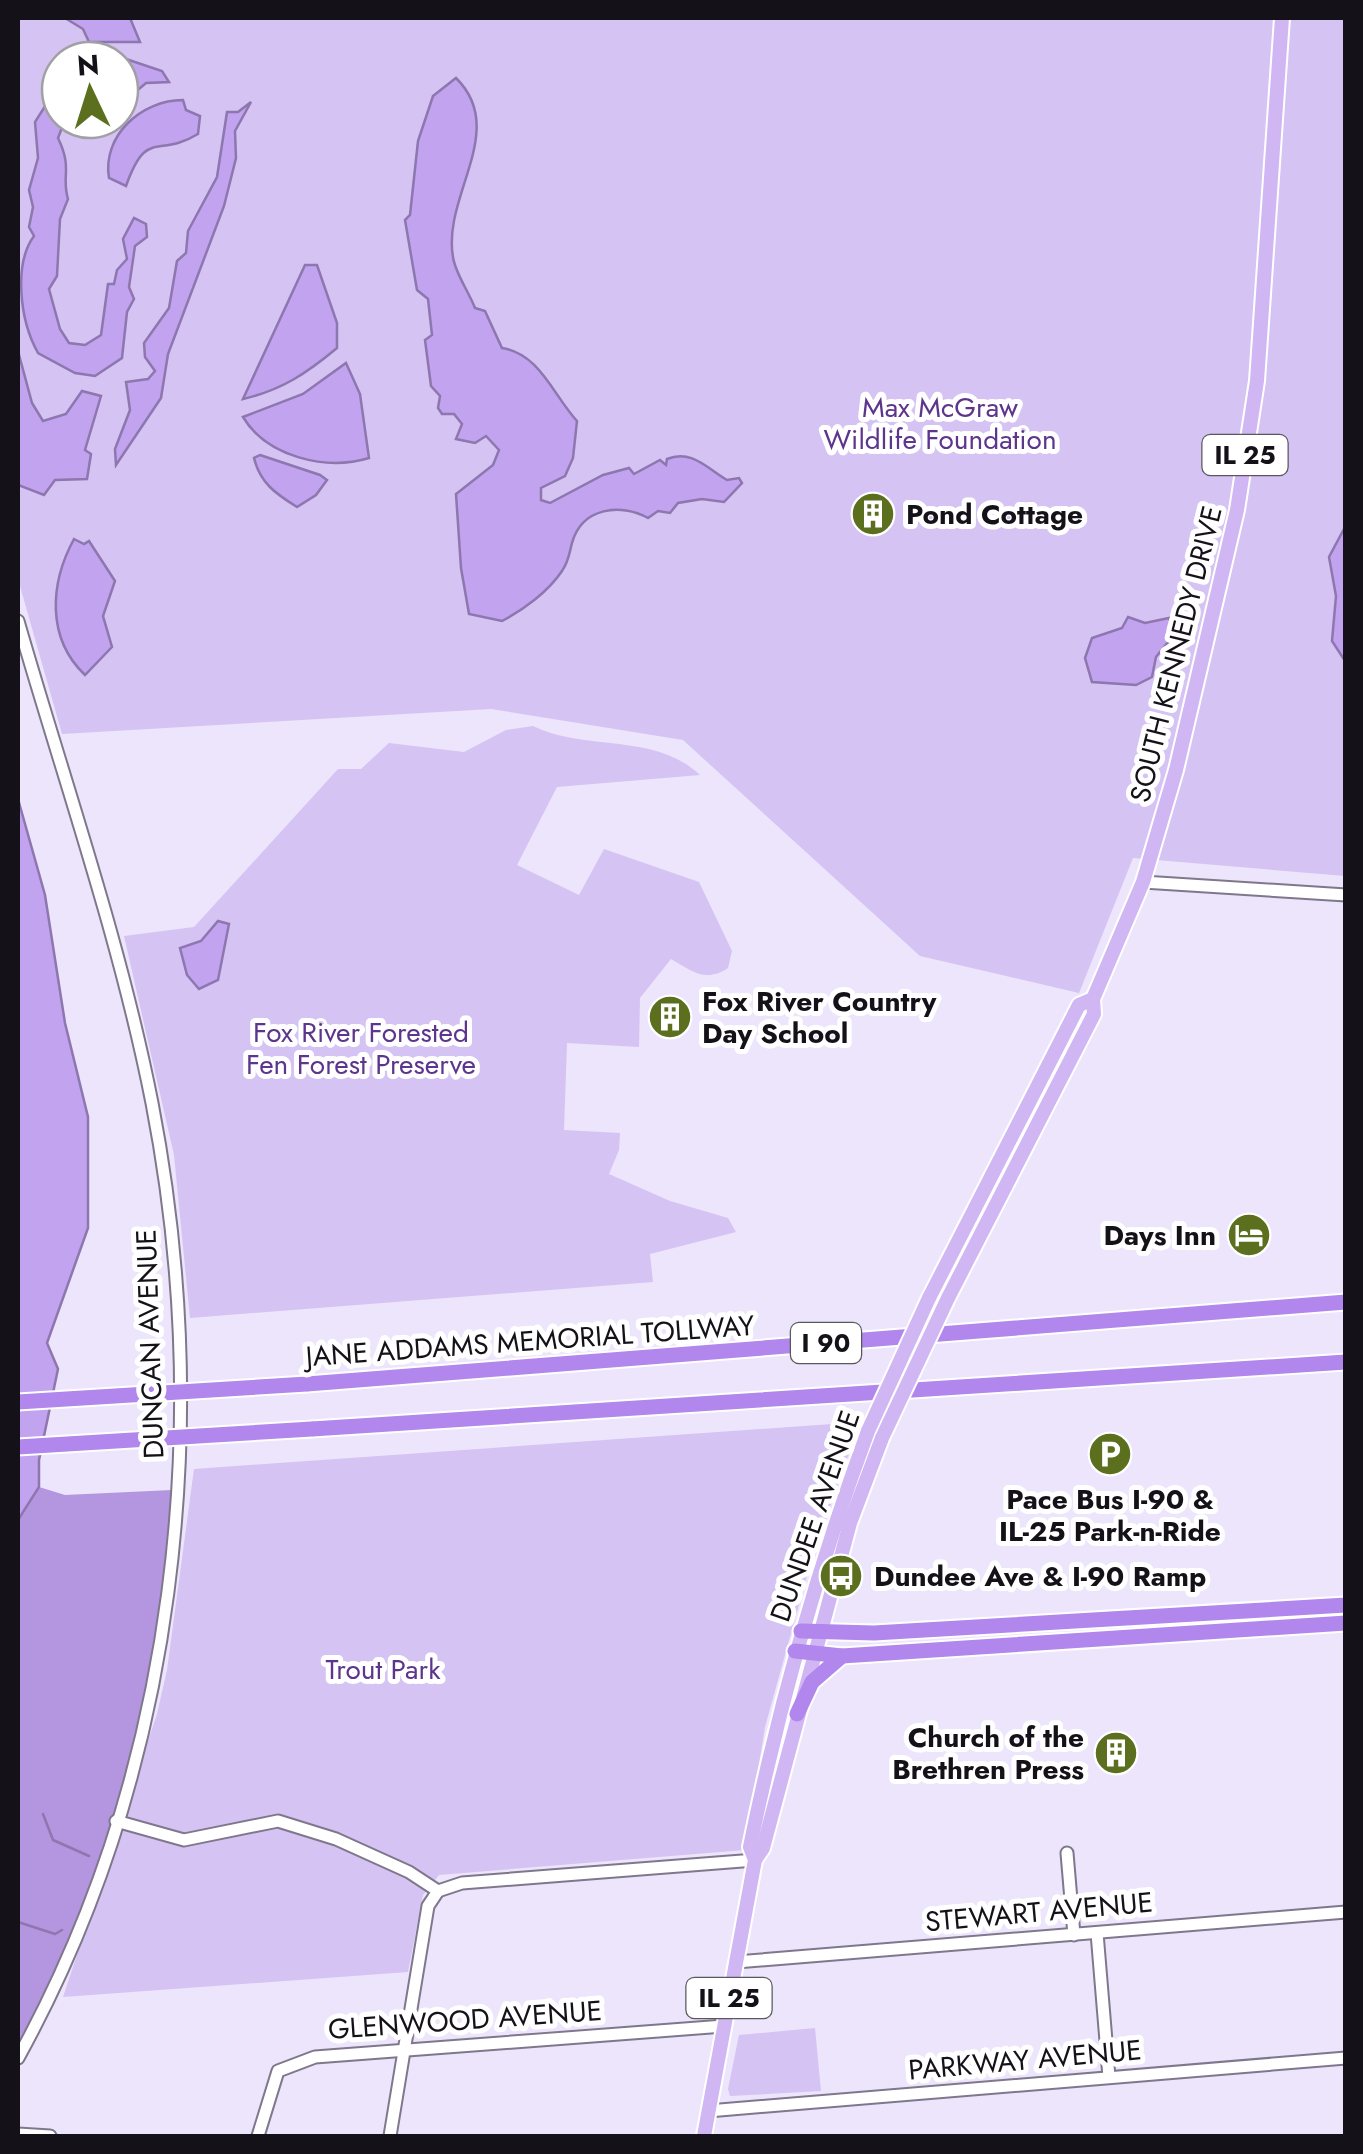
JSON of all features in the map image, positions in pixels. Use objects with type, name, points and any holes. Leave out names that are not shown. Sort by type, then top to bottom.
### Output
[{"type":"highway","name":"JANE ADDAMS MEMORIAL TOLLWAY","points":[[18,1402],[307,1384],[1346,1302]]},
{"type":"highway","name":"I 90","points":[[18,1447],[1284,1366],[1346,1366]]},
{"type":"highway","points":[[1188,1614],[1346,1595]]},
{"type":"highway","points":[[810,1632],[1346,1605]]},
{"type":"highway","points":[[795,1652],[842,1656],[1346,1625]]},
{"type":"highway","points":[[797,1714],[812,1682],[842,1656]]},
{"type":"main road","name":"SOUTH KENNEDY DRIVE","points":[[1143,882],[1206,657],[1237,510],[1257,381],[1282,18]]},
{"type":"main road","name":"DUNDEE AVENUE","points":[[755,1860],[750,1846],[795,1652],[810,1632],[882,1438],[948,1298],[1094,1014],[1094,998],[1143,882]]},
{"type":"main road","name":"DUNDEE AVENUE","points":[[704,2136],[755,1860],[763,1848],[814,1654],[810,1632],[868,1431],[930,1298],[1080,1005],[1094,998]]},
{"type":"street","name":"DUNCAN AVENUE","points":[[18,621],[144,1068],[168,1200],[180,1322],[182,1460],[171,1574],[157,1662],[116,1822],[63,1967],[18,2058]]},
{"type":"street","points":[[1143,882],[1346,895]]},
{"type":"street","points":[[116,1822],[194,1840],[245,1824],[278,1822],[336,1839],[409,1872],[438,1890]]},
{"type":"street","points":[[1067,1853],[1074,1935]]},
{"type":"street","points":[[390,2136],[428,1906],[438,1890],[462,1883],[755,1860]]},
{"type":"street","name":"STEWART AVENUE","points":[[736,1962],[1346,1912]]},
{"type":"street","points":[[1098,1933],[1109,2077]]},
{"type":"street","name":"GLENWOOD AVENUE","points":[[259,2136],[276,2076],[287,2066],[315,2057],[724,2026]]},
{"type":"street","name":"PARKWAY AVENUE","points":[[708,2111],[1346,2058]]},
{"type":"street","points":[[18,2134],[50,2136]]},
{"type":"green space","name":"Max McGraw Wildlife Foundation","points":[[18,18],[1345,18],[1345,876],[1133,858],[1079,993],[920,956],[683,740],[491,709],[62,734],[18,579]]},
{"type":"green space","name":"Fox River Forested Fen Forest Preserve","points":[[533,726],[575,739],[662,753],[700,775],[557,787],[517,865],[579,895],[604,849],[699,882],[732,951],[728,968],[705,975],[671,959],[640,998],[639,1047],[567,1043],[564,1130],[620,1133],[619,1150],[609,1174],[670,1201],[728,1218],[736,1232],[650,1254],[653,1282],[190,1318],[174,1155],[124,936],[194,927],[338,769],[361,769],[389,743],[464,752],[506,730]]},
{"type":"green space","name":"Trout Park","points":[[860,1422],[811,1561],[765,1727],[745,1850],[439,1875],[423,1895],[408,1972],[63,1997],[157,1714],[167,1670],[194,1469]]},
{"type":"green space","points":[[815,2028],[821,2091],[730,2096],[728,2089],[739,2035]]},
{"type":"shaded area","points":[[65,18],[130,18],[139,40],[88,40],[83,29]]},
{"type":"shaded area","points":[[140,64],[162,71],[169,82],[146,83],[140,88]]},
{"type":"shaded area","points":[[456,78],[471,98],[476,119],[475,141],[452,234],[456,269],[475,308],[485,311],[502,348],[536,367],[577,421],[573,458],[565,476],[541,488],[541,500],[550,503],[603,475],[629,468],[634,474],[660,460],[666,465],[667,459],[684,456],[727,480],[739,478],[742,483],[724,502],[702,499],[678,503],[670,513],[658,511],[648,518],[615,510],[593,515],[577,531],[566,564],[556,579],[535,600],[502,621],[469,614],[456,494],[493,465],[499,450],[486,436],[475,443],[456,439],[462,424],[454,414],[442,414],[438,408],[440,396],[431,386],[425,340],[432,335],[428,299],[417,290],[405,220],[410,215],[418,141],[433,96]]},
{"type":"shaded area","points":[[183,100],[186,110],[200,116],[198,134],[147,150],[133,168],[126,186],[109,178],[108,163],[116,140],[140,140],[140,113]]},
{"type":"shaded area","points":[[251,102],[235,131],[236,158],[224,206],[168,354],[161,398],[116,465],[115,449],[130,410],[126,382],[148,379],[155,371],[145,357],[144,343],[169,308],[177,261],[186,253],[188,231],[217,177],[227,112],[238,112]]},
{"type":"shaded area","points":[[40,114],[40,140],[59,140],[65,157],[68,199],[60,219],[57,276],[49,289],[60,329],[69,343],[85,345],[101,335],[108,284],[114,284],[117,270],[127,259],[123,239],[134,218],[146,224],[147,237],[135,246],[129,287],[134,299],[127,312],[122,358],[95,376],[75,373],[38,353],[23,308],[21,276],[34,236],[29,227],[33,207],[29,190],[38,158],[35,122]]},
{"type":"shaded area","points":[[305,265],[317,265],[337,323],[337,348],[293,379],[243,399]]},
{"type":"shaded area","points":[[18,351],[32,403],[43,421],[66,414],[82,391],[101,396],[85,450],[91,454],[87,479],[55,480],[44,495],[18,485]]},
{"type":"shaded area","points":[[346,363],[360,394],[369,458],[335,463],[299,457],[267,442],[243,417],[303,394]]},
{"type":"shaded area","points":[[260,455],[327,480],[316,495],[297,507],[265,481],[254,458]]},
{"type":"shaded area","points":[[1345,527],[1345,661],[1332,641],[1336,596],[1329,557]]},
{"type":"shaded area","points":[[74,539],[84,544],[89,541],[115,581],[103,616],[112,647],[85,675],[63,644],[56,610],[60,574]]},
{"type":"shaded area","points":[[1128,617],[1145,623],[1169,618],[1173,636],[1156,657],[1152,677],[1136,685],[1092,682],[1085,658],[1092,638],[1122,628]]},
{"type":"shaded area","points":[[18,799],[45,895],[65,1023],[88,1117],[88,1228],[47,1343],[58,1369],[39,1460],[39,1487],[18,1520]]},
{"type":"shaded area","points":[[218,921],[229,924],[218,980],[199,989],[187,975],[180,948],[201,941]]},
{"type":"shaded area","points":[[39,1487],[65,1495],[172,1490],[157,1630],[125,1778],[78,1921],[18,2048],[18,1520]]},
{"type":"waterway","points":[[43,1814],[53,1840],[89,1856]]},
{"type":"waterway","points":[[18,1922],[55,1934],[62,1930]]},
{"type":"place","name":"Pond Cottage","points":[[873,514]]},
{"type":"place","name":"Fox River Country Day School","points":[[670,1017]]},
{"type":"place","name":"Days Inn","points":[[1249,1235]]},
{"type":"place","name":"Pace Bus I-90 & IL-25 Park-n-Ride","points":[[1110,1454]]},
{"type":"place","name":"Dundee Ave & I-90 Ramp","points":[[841,1576]]},
{"type":"place","name":"Church of the Brethren Press","points":[[1116,1753]]}]
